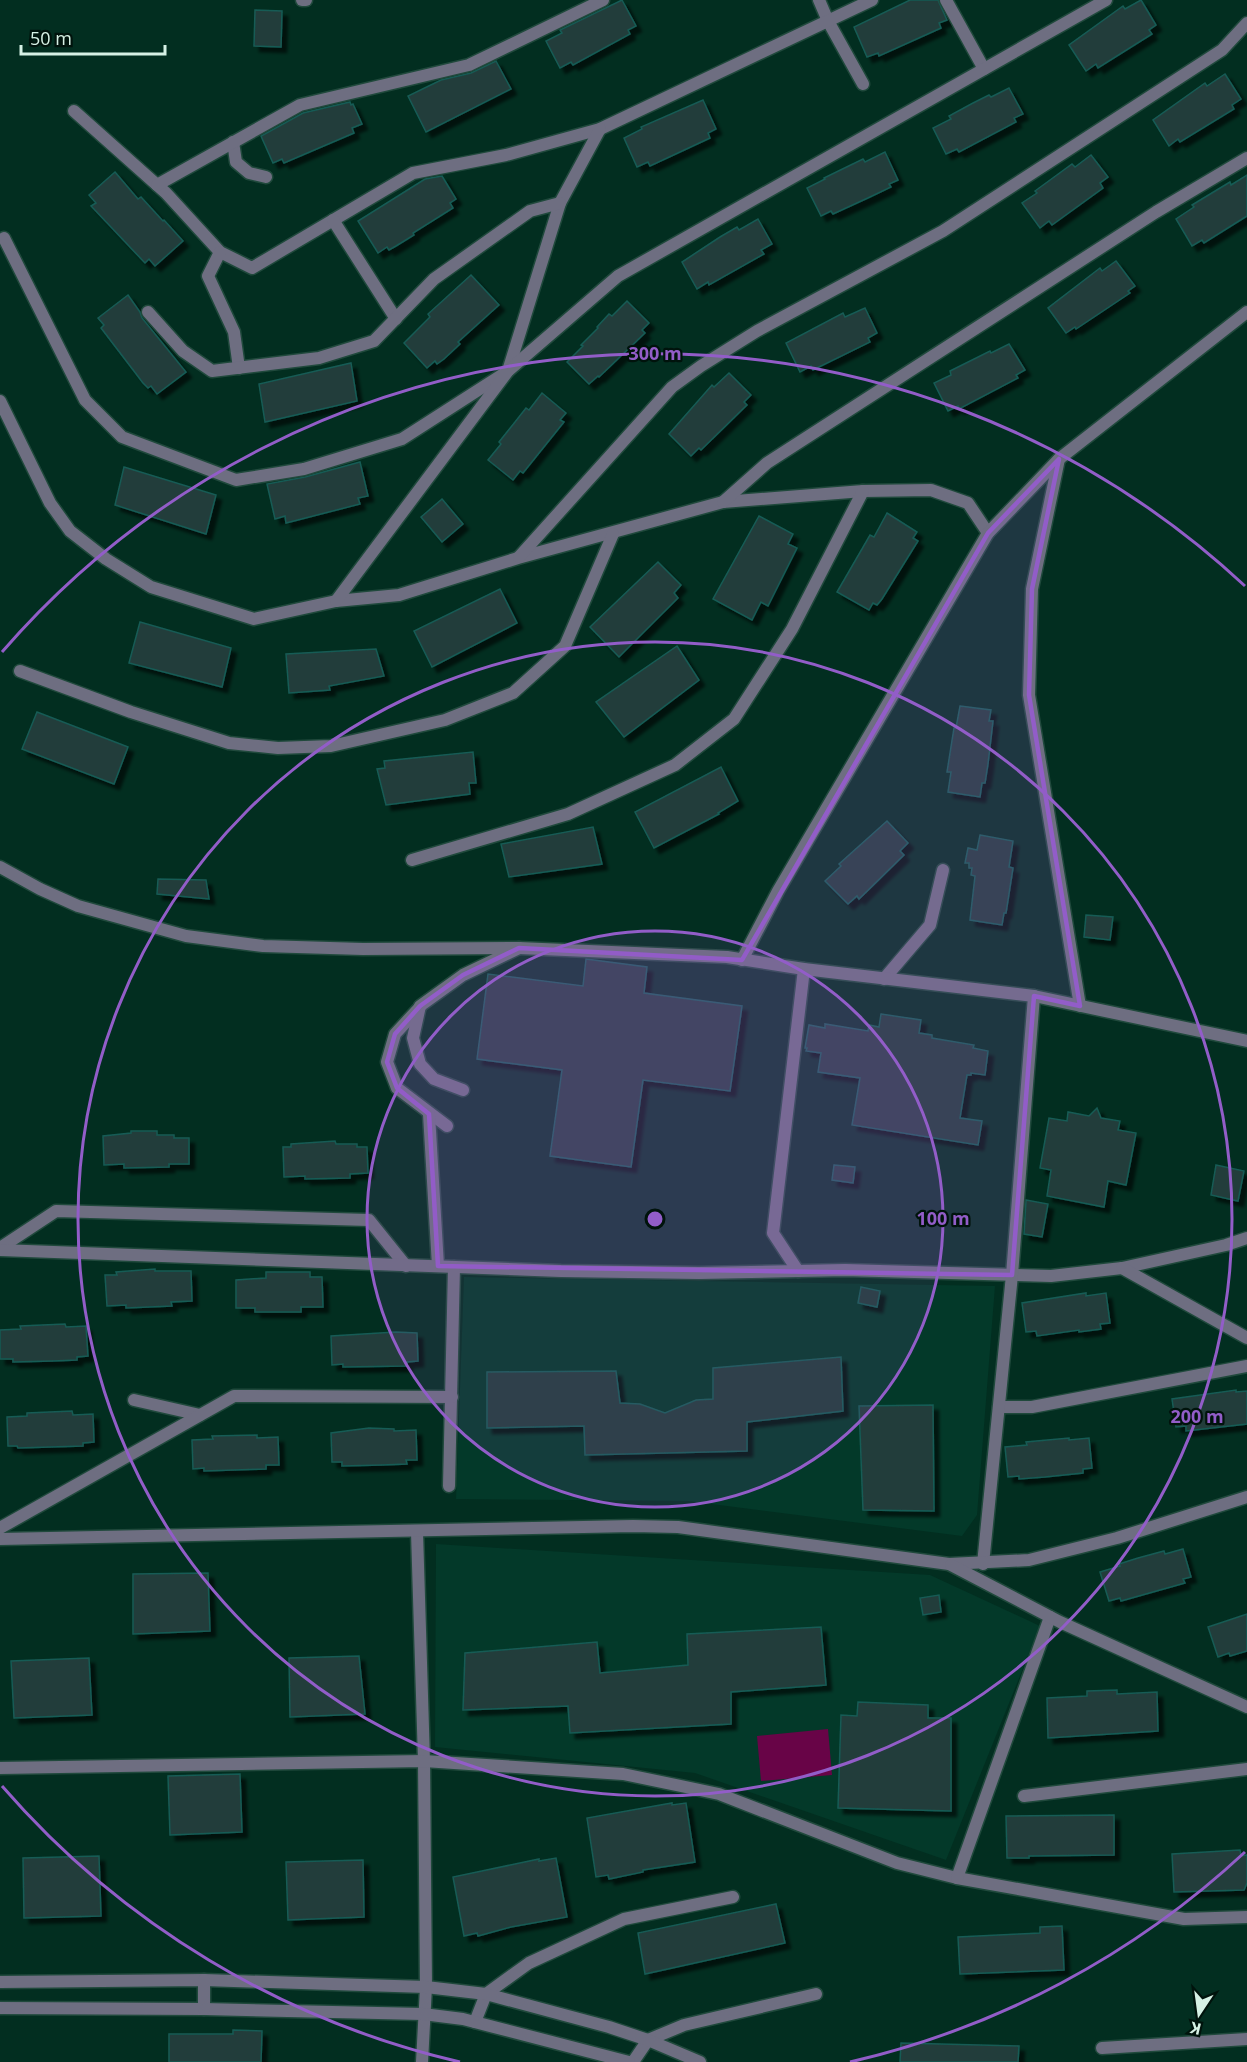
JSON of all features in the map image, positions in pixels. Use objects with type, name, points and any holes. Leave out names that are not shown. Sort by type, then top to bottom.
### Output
[{"type":"street","points":[[157,184],[300,105],[469,65],[603,0]]},
{"type":"street","points":[[819,0],[863,84]]},
{"type":"street","points":[[74,111],[157,184],[220,252],[252,268],[413,173],[506,155],[600,129],[872,0]]},
{"type":"street","points":[[946,0],[984,69]]},
{"type":"street","points":[[4,238],[85,400],[122,437],[236,480],[304,468],[402,439],[508,371],[618,276],[1106,0]]},
{"type":"street","points":[[518,558],[672,387],[757,331],[943,231],[1222,50],[1247,23]]},
{"type":"street","points":[[336,601],[508,371],[560,203],[600,129]]},
{"type":"street","points":[[233,142],[236,162],[249,173],[266,177]]},
{"type":"street","points":[[723,502],[767,463],[1156,212],[1247,158]]},
{"type":"street","points":[[148,312],[183,351],[212,371],[319,358],[374,341],[434,279],[530,211],[560,203]]},
{"type":"street","points":[[333,220],[396,319]]},
{"type":"street","points":[[220,252],[208,276],[234,332],[239,368]]},
{"type":"street","points":[[742,960],[778,891],[988,533],[1059,459],[1247,312]]},
{"type":"street","points":[[0,401],[50,503],[70,531],[106,559],[151,587],[254,619],[336,601],[399,595],[518,558],[613,534],[723,502],[863,491],[931,490],[968,503],[988,533]]},
{"type":"street","points":[[1059,459],[1032,589],[1029,695],[1080,1006]]},
{"type":"street","points":[[412,860],[568,813],[675,765],[734,719],[792,629],[863,491]]},
{"type":"street","points":[[20,671],[131,712],[229,743],[278,748],[331,746],[445,720],[513,693],[565,646],[613,534]]},
{"type":"street","points":[[0,867],[78,906],[186,936],[263,946],[363,949],[519,948],[742,960],[1034,996],[1247,1041]]},
{"type":"street","points":[[884,979],[930,925],[943,870]]},
{"type":"street","points":[[447,1126],[397,1088],[387,1062],[395,1034],[420,1006],[463,975],[519,948]]},
{"type":"street","points":[[798,1271],[772,1233],[804,969]]},
{"type":"street","points":[[983,1564],[1012,1275],[1034,996]]},
{"type":"street","points":[[420,1006],[413,1038],[420,1064],[434,1079],[463,1090]]},
{"type":"street","points":[[429,1113],[438,1266]]},
{"type":"street","points":[[0,1249],[56,1211],[369,1220],[406,1266]]},
{"type":"street","points":[[0,1249],[561,1271],[699,1273],[846,1270],[1051,1276],[1122,1268],[1226,1245],[1247,1238]]},
{"type":"street","points":[[450,1486],[454,1267]]},
{"type":"street","points":[[1122,1268],[1247,1338]]},
{"type":"street","points":[[999,1407],[1032,1407],[1247,1366]]},
{"type":"street","points":[[0,1528],[234,1396],[452,1397]]},
{"type":"street","points":[[134,1400],[200,1415]]},
{"type":"street","points":[[0,1539],[67,1536],[678,1527],[949,1564],[983,1564],[1029,1560],[1117,1538],[1247,1497]]},
{"type":"street","points":[[417,1532],[424,1761],[426,1987],[422,2062]]},
{"type":"street","points":[[949,1564],[1050,1617],[1247,1707]]},
{"type":"street","points":[[957,1878],[1050,1617]]},
{"type":"street","points":[[0,1768],[424,1761],[623,1774],[719,1794],[897,1863],[957,1878],[1184,1919],[1247,1917]]},
{"type":"street","points":[[1024,1796],[1247,1769]]},
{"type":"street","points":[[475,2022],[486,1994],[529,1963],[624,1919],[733,1897]]},
{"type":"street","points":[[204,1980],[204,2008]]},
{"type":"street","points":[[0,1982],[204,1980],[426,1987],[486,1994],[648,2040],[700,2062]]},
{"type":"street","points":[[0,2008],[204,2008],[423,2014],[475,2022],[631,2062],[648,2040],[684,2025],[816,1994]]},
{"type":"street","points":[[1102,2048],[1247,2039]]},
{"type":"highlighted area","points":[[1059,459],[1032,589],[1029,695],[1080,1006],[1034,996],[1012,1275],[438,1266],[429,1114],[397,1088],[387,1062],[395,1034],[420,1006],[463,975],[519,948],[742,960],[988,533]]},
{"type":"shaded area","points":[[464,1277],[995,1286],[977,1515],[962,1536],[688,1501],[456,1499]]},
{"type":"shaded area","points":[[436,1544],[930,1575],[1040,1626],[946,1860],[695,1773],[435,1747]]},
{"type":"shaded area","points":[[828,1729],[832,1775],[761,1781],[757,1736]]},
{"type":"building","points":[[622,0],[636,26],[628,30],[630,34],[573,65],[571,62],[560,68],[546,41],[562,33],[560,30]]},
{"type":"building","points":[[910,0],[938,0],[947,20],[939,23],[941,28],[879,56],[878,53],[867,57],[854,27]]},
{"type":"building","points":[[1141,0],[1156,25],[1149,30],[1152,34],[1098,68],[1096,64],[1086,71],[1069,45],[1123,6],[1125,9]]},
{"type":"building","points":[[255,10],[282,11],[281,47],[254,46]]},
{"type":"building","points":[[496,61],[511,89],[426,132],[408,96],[441,80],[471,73]]},
{"type":"building","points":[[1225,74],[1241,99],[1232,105],[1234,109],[1180,142],[1178,139],[1169,146],[1153,120],[1205,83],[1207,86]]},
{"type":"building","points":[[1009,88],[1023,114],[1014,118],[1016,122],[959,152],[957,149],[946,154],[933,128],[951,119],[949,116],[973,103]]},
{"type":"building","points":[[703,100],[716,129],[708,133],[710,138],[650,166],[648,162],[637,167],[624,138],[642,129],[641,127]]},
{"type":"building","points":[[350,102],[362,124],[352,128],[354,133],[284,163],[282,159],[273,163],[261,136],[303,113]]},
{"type":"building","points":[[885,152],[898,180],[889,184],[891,187],[833,214],[831,211],[821,216],[807,188],[863,159],[865,162]]},
{"type":"building","points":[[1091,155],[1108,177],[1100,183],[1103,188],[1052,225],[1049,221],[1040,228],[1022,203],[1072,164],[1075,167]]},
{"type":"building","points":[[115,172],[138,199],[141,197],[183,241],[155,266],[149,259],[145,263],[91,206],[96,203],[89,195]]},
{"type":"building","points":[[1247,175],[1247,216],[1204,243],[1202,240],[1192,246],[1176,219],[1194,207],[1192,205],[1230,182],[1231,185]]},
{"type":"building","points":[[442,176],[456,199],[450,203],[453,208],[396,246],[389,250],[387,247],[378,253],[358,221],[425,179]]},
{"type":"building","points":[[758,219],[772,244],[761,250],[764,254],[709,285],[708,282],[697,289],[682,262],[737,227],[739,230]]},
{"type":"building","points":[[1116,261],[1135,286],[1128,291],[1130,293],[1076,329],[1075,327],[1066,333],[1048,308],[1100,268],[1102,271]]},
{"type":"building","points":[[471,275],[499,305],[458,342],[460,344],[444,359],[437,364],[435,361],[427,368],[404,343],[430,317],[428,314]]},
{"type":"building","points":[[128,295],[142,318],[186,372],[157,394],[151,386],[148,388],[143,383],[101,328],[104,325],[98,318]]},
{"type":"building","points":[[627,301],[649,323],[642,330],[645,333],[589,384],[567,362],[609,314],[612,316]]},
{"type":"building","points":[[865,308],[877,333],[868,338],[870,342],[813,370],[811,366],[800,372],[786,343],[843,313],[845,317]]},
{"type":"building","points":[[1009,344],[1025,370],[1016,375],[1018,378],[959,409],[958,406],[948,411],[934,383],[951,375],[950,371]]},
{"type":"building","points":[[351,363],[357,401],[265,422],[259,384]]},
{"type":"building","points":[[729,373],[751,395],[744,402],[747,405],[701,450],[699,448],[691,456],[669,434],[712,385],[714,387]]},
{"type":"building","points":[[542,393],[566,413],[560,420],[564,422],[523,473],[520,471],[513,480],[488,460],[526,408],[529,410]]},
{"type":"building","points":[[360,462],[368,496],[358,498],[360,504],[286,523],[285,516],[275,519],[267,484],[305,477]]},
{"type":"building","points":[[124,467],[216,495],[206,534],[115,505]]},
{"type":"building","points":[[442,499],[463,524],[442,542],[421,517]]},
{"type":"building","points":[[887,513],[917,532],[913,538],[918,541],[882,599],[877,605],[873,603],[869,610],[837,592],[870,535],[874,537]]},
{"type":"building","points":[[759,516],[793,534],[788,544],[797,548],[768,606],[761,602],[752,620],[713,599]]},
{"type":"building","points":[[658,562],[681,585],[674,593],[678,598],[619,657],[590,627]]},
{"type":"building","points":[[500,589],[517,623],[432,667],[414,631]]},
{"type":"building","points":[[140,622],[231,648],[222,687],[129,663]]},
{"type":"building","points":[[677,646],[699,680],[624,737],[596,702]]},
{"type":"building","points":[[376,649],[384,676],[329,686],[330,690],[289,693],[286,654]]},
{"type":"building","points":[[960,706],[991,710],[989,721],[993,721],[988,764],[980,797],[948,792],[951,772],[947,772]]},
{"type":"building","points":[[37,712],[128,747],[114,784],[22,749]]},
{"type":"building","points":[[473,752],[476,783],[469,783],[470,794],[386,805],[377,769],[385,768],[384,761]]},
{"type":"building","points":[[721,767],[738,801],[719,814],[654,848],[635,812]]},
{"type":"building","points":[[887,821],[908,843],[900,851],[904,855],[859,899],[857,896],[848,904],[825,881],[841,866],[839,864]]},
{"type":"building","points":[[593,827],[602,864],[509,877],[501,844]]},
{"type":"building","points":[[980,835],[1013,841],[1009,867],[1013,868],[1002,925],[970,920],[975,876],[971,875],[972,868],[969,868],[969,863],[965,863],[968,848],[977,850]]},
{"type":"building","points":[[158,879],[206,880],[209,899],[157,894]]},
{"type":"building","points":[[1086,915],[1113,917],[1110,940],[1084,937]]},
{"type":"building","points":[[586,959],[647,967],[644,993],[742,1006],[730,1091],[643,1080],[631,1167],[550,1156],[562,1070],[477,1059],[488,974],[583,986]]},
{"type":"building","points":[[881,1014],[921,1020],[919,1033],[932,1035],[932,1038],[974,1045],[973,1048],[988,1051],[985,1075],[971,1073],[967,1075],[960,1118],[982,1121],[978,1145],[852,1125],[860,1078],[818,1072],[821,1053],[806,1051],[807,1048],[805,1048],[809,1025],[825,1028],[825,1024],[868,1031],[869,1025],[879,1027]]},
{"type":"building","points":[[1097,1108],[1101,1118],[1120,1121],[1118,1130],[1136,1133],[1126,1185],[1108,1181],[1104,1207],[1047,1196],[1051,1170],[1040,1168],[1049,1118],[1067,1121],[1068,1112],[1089,1116]]},
{"type":"building","points":[[131,1131],[157,1131],[157,1135],[189,1138],[189,1164],[124,1168],[124,1164],[104,1165],[103,1136],[131,1133]]},
{"type":"building","points":[[335,1141],[336,1144],[357,1144],[357,1147],[367,1147],[368,1173],[350,1174],[350,1178],[284,1177],[283,1147],[291,1147],[291,1144]]},
{"type":"building","points":[[834,1165],[855,1167],[853,1183],[832,1180]]},
{"type":"building","points":[[1216,1165],[1244,1171],[1238,1201],[1211,1195]]},
{"type":"building","points":[[1026,1200],[1048,1204],[1042,1237],[1024,1234]]},
{"type":"building","points":[[155,1269],[155,1271],[191,1271],[192,1301],[171,1302],[172,1306],[126,1308],[126,1305],[107,1306],[105,1275]]},
{"type":"building","points":[[266,1272],[310,1272],[310,1277],[322,1277],[323,1307],[301,1307],[301,1312],[255,1312],[255,1308],[236,1308],[236,1280],[266,1278]]},
{"type":"building","points":[[861,1287],[880,1291],[877,1307],[858,1303]]},
{"type":"building","points":[[1086,1293],[1086,1296],[1106,1293],[1110,1323],[1100,1324],[1101,1329],[1079,1332],[1079,1330],[1037,1336],[1036,1331],[1026,1332],[1022,1303]]},
{"type":"building","points":[[65,1324],[66,1327],[86,1326],[88,1356],[77,1357],[77,1360],[53,1361],[13,1362],[13,1359],[0,1359],[0,1330],[21,1329],[20,1326]]},
{"type":"building","points":[[417,1333],[418,1361],[407,1362],[407,1366],[343,1367],[343,1364],[332,1365],[331,1336]]},
{"type":"building","points":[[841,1357],[843,1411],[747,1422],[747,1451],[585,1455],[584,1426],[487,1428],[487,1372],[616,1371],[620,1403],[640,1404],[665,1413],[696,1400],[713,1399],[713,1368]]},
{"type":"building","points":[[1236,1390],[1236,1392],[1247,1391],[1247,1424],[1186,1431],[1186,1426],[1176,1427],[1172,1399]]},
{"type":"building","points":[[933,1405],[934,1511],[863,1510],[859,1406]]},
{"type":"building","points":[[72,1411],[73,1415],[93,1414],[94,1442],[83,1443],[83,1446],[18,1448],[8,1446],[7,1417],[27,1416],[27,1413]]},
{"type":"building","points":[[369,1428],[394,1429],[394,1431],[416,1430],[417,1460],[406,1460],[407,1464],[342,1466],[342,1462],[332,1462],[331,1433]]},
{"type":"building","points":[[257,1435],[257,1438],[278,1437],[279,1465],[266,1465],[266,1469],[204,1471],[204,1468],[193,1469],[192,1440],[213,1439],[212,1436]]},
{"type":"building","points":[[1069,1438],[1069,1440],[1089,1438],[1092,1468],[1083,1469],[1083,1473],[1019,1479],[1019,1476],[1008,1477],[1005,1447],[1027,1445],[1026,1442]]},
{"type":"building","points":[[1183,1549],[1191,1577],[1183,1579],[1185,1583],[1121,1601],[1120,1598],[1109,1601],[1100,1572],[1138,1558]]},
{"type":"building","points":[[208,1573],[210,1631],[133,1634],[133,1574]]},
{"type":"building","points":[[939,1595],[941,1612],[923,1615],[920,1598]]},
{"type":"building","points":[[1247,1614],[1247,1651],[1218,1657],[1208,1627]]},
{"type":"building","points":[[821,1627],[826,1685],[731,1692],[731,1724],[570,1733],[568,1706],[463,1710],[465,1653],[597,1642],[600,1673],[688,1665],[687,1634]]},
{"type":"building","points":[[359,1656],[365,1714],[290,1717],[289,1658]]},
{"type":"building","points":[[89,1658],[92,1715],[14,1718],[11,1661]]},
{"type":"building","points":[[1117,1690],[1117,1694],[1157,1692],[1158,1731],[1048,1738],[1047,1698],[1087,1696],[1087,1691]]},
{"type":"building","points":[[858,1702],[928,1705],[928,1718],[951,1718],[951,1811],[838,1808],[841,1715],[857,1716]]},
{"type":"building","points":[[240,1774],[242,1832],[170,1835],[168,1776]]},
{"type":"building","points":[[672,1803],[672,1805],[686,1803],[695,1862],[643,1870],[643,1872],[609,1879],[608,1875],[596,1877],[587,1818]]},
{"type":"building","points":[[1114,1815],[1114,1855],[1007,1858],[1006,1816]]},
{"type":"building","points":[[1240,1850],[1241,1856],[1247,1855],[1247,1883],[1244,1890],[1174,1892],[1172,1854]]},
{"type":"building","points":[[99,1856],[101,1916],[24,1918],[23,1858]]},
{"type":"building","points":[[556,1858],[567,1917],[511,1927],[478,1936],[477,1933],[464,1936],[453,1877],[539,1859],[539,1861]]},
{"type":"building","points":[[363,1860],[364,1917],[288,1920],[286,1862]]},
{"type":"building","points":[[776,1904],[785,1943],[645,1974],[638,1933]]},
{"type":"building","points":[[1062,1926],[1064,1970],[960,1974],[958,1937],[1040,1933],[1040,1927]]},
{"type":"building","points":[[233,2030],[262,2031],[261,2062],[169,2062],[169,2034],[233,2034]]},
{"type":"building","points":[[901,2043],[1019,2046],[1018,2062],[900,2062]]}]
